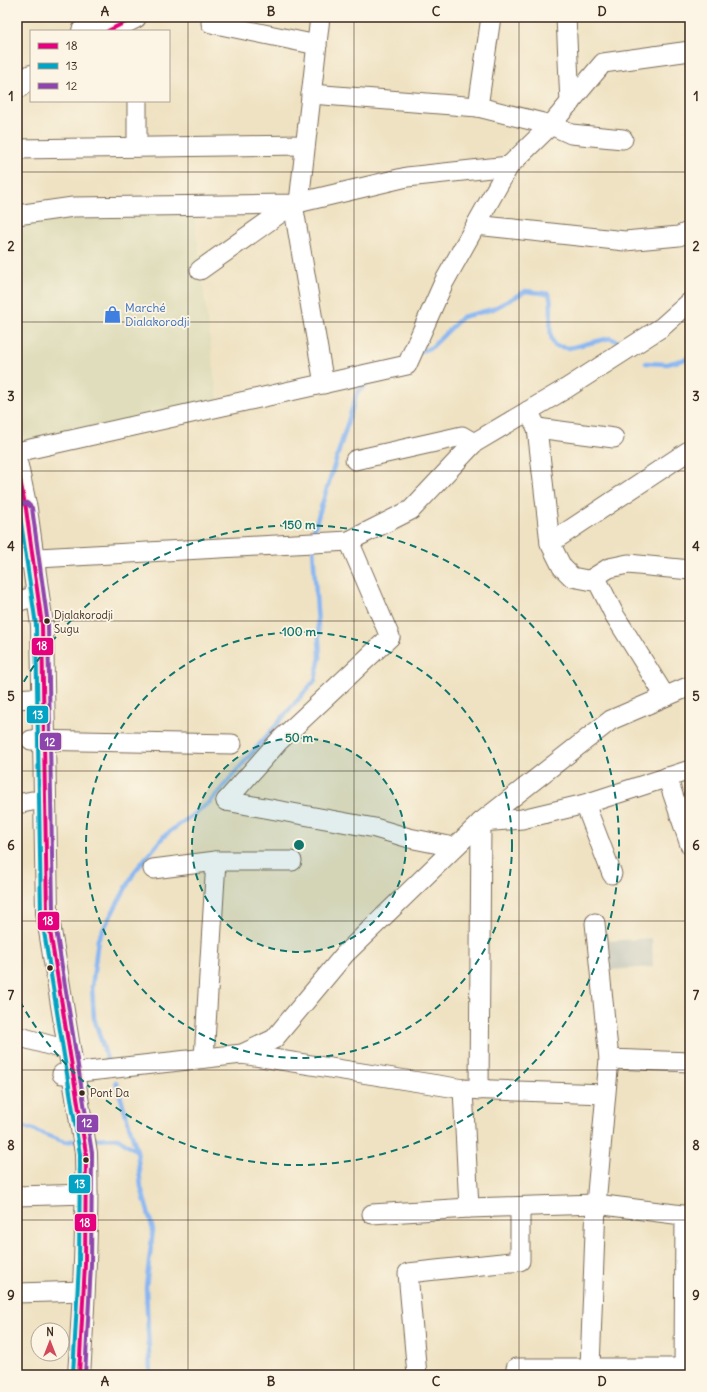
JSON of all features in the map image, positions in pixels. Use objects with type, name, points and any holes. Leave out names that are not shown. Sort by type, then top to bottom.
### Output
[{"type":"main road","points":[[85,30],[107,17]]},
{"type":"main road","points":[[110,30],[136,17]]},
{"type":"main road","points":[[17,70],[30,63]]},
{"type":"main road","points":[[17,88],[30,77]]},
{"type":"main road","points":[[17,466],[26,558],[29,626],[24,698],[37,740],[25,802],[34,913],[63,1046],[82,1154],[79,1375]]},
{"type":"main road","points":[[17,537],[26,558]]},
{"type":"main road","points":[[27,599],[42,625],[37,740],[47,912],[63,1046]]},
{"type":"main road","points":[[74,1375],[81,1291]]},
{"type":"street","points":[[136,17],[138,30]]},
{"type":"street","points":[[320,17],[306,145],[296,203],[324,384]]},
{"type":"street","points":[[478,107],[492,17]]},
{"type":"street","points":[[566,17],[570,103]]},
{"type":"street","points":[[211,22],[317,45]]},
{"type":"street","points":[[17,452],[407,365],[444,282],[509,166],[551,125],[603,63],[690,51]]},
{"type":"street","points":[[311,94],[478,107],[551,125],[571,134],[623,138]]},
{"type":"street","points":[[137,102],[137,147]]},
{"type":"street","points":[[17,148],[306,145]]},
{"type":"street","points":[[17,215],[73,207],[296,203],[407,178],[509,166]]},
{"type":"street","points":[[200,270],[296,203]]},
{"type":"street","points":[[476,225],[624,241],[679,236],[690,231]]},
{"type":"street","points":[[26,558],[349,541],[411,510],[474,443],[662,327],[690,302]]},
{"type":"street","points":[[528,411],[537,428],[550,543],[562,567],[572,577],[598,582],[616,616],[665,696]]},
{"type":"street","points":[[537,428],[614,438]]},
{"type":"street","points":[[355,460],[462,436],[474,443]]},
{"type":"street","points":[[550,543],[690,450]]},
{"type":"street","points":[[349,541],[390,637],[279,740],[226,802],[375,828],[409,838],[454,847]]},
{"type":"street","points":[[590,580],[609,568],[628,564],[690,570]]},
{"type":"street","points":[[242,1054],[274,1039],[345,954],[481,822],[611,720],[690,686]]},
{"type":"street","points":[[37,740],[232,744]]},
{"type":"street","points":[[481,822],[522,819],[585,804],[690,770]]},
{"type":"street","points":[[667,777],[690,845]]},
{"type":"street","points":[[585,804],[612,874]]},
{"type":"street","points":[[469,1208],[471,1090],[481,822]]},
{"type":"street","points":[[153,869],[216,862],[292,860]]},
{"type":"street","points":[[204,1058],[216,862]]},
{"type":"street","points":[[590,1368],[596,1204],[609,1059],[595,923]]},
{"type":"street","points":[[17,1036],[63,1046]]},
{"type":"street","points":[[68,1073],[242,1054],[471,1090],[605,1094]]},
{"type":"street","points":[[609,1059],[690,1062]]},
{"type":"street","points":[[17,1196],[82,1194]]},
{"type":"street","points":[[372,1214],[469,1208],[596,1204],[688,1215],[687,1368],[654,1372],[590,1368],[516,1368]]},
{"type":"street","points":[[417,1375],[408,1273],[520,1261],[520,1206]]},
{"type":"street","points":[[17,1293],[81,1291]]},
{"type":"shaded area","name":"Marché Dialakorodji","points":[[193,207],[218,404],[26,447],[17,406],[17,225]]},
{"type":"shaded area","points":[[652,938],[653,967],[610,970],[608,941]]},
{"type":"waterway","points":[[419,352],[432,347],[462,317],[493,309],[526,291],[549,294],[551,300],[550,327],[552,340],[555,346],[569,348],[610,338],[622,343]]},
{"type":"waterway","points":[[646,363],[667,364],[690,358]]},
{"type":"waterway","points":[[313,538],[313,533],[357,393],[372,379]]},
{"type":"waterway","points":[[108,1062],[94,1018],[92,987],[98,939],[135,871],[164,836],[210,802],[315,680],[320,657],[313,548]]},
{"type":"waterway","points":[[116,1082],[137,1151],[141,1187],[153,1230],[146,1287],[150,1375]]},
{"type":"waterway","points":[[17,1124],[65,1142],[77,1140]]},
{"type":"waterway","points":[[89,1139],[118,1138],[137,1151]]},
{"type":"transit line","name":"18","points":[[110,30],[135,17]]},
{"type":"transit line","name":"18","points":[[17,466],[26,509],[42,625],[47,912],[86,1153],[85,1264],[79,1375]]},
{"type":"transit line","name":"13","points":[[17,495],[36,625],[41,913],[80,1154],[79,1264],[73,1375]]},
{"type":"transit line","name":"12","points":[[17,505],[27,503],[32,508],[48,625],[53,911],[92,1153],[91,1264],[85,1375]]},
{"type":"place","name":"Marché Dialakorodji","points":[[112,315]]},
{"type":"place","name":"Djalakorodji Sugu","points":[[47,621]]},
{"type":"place","name":"Pont Da","points":[[82,1093]]}]
